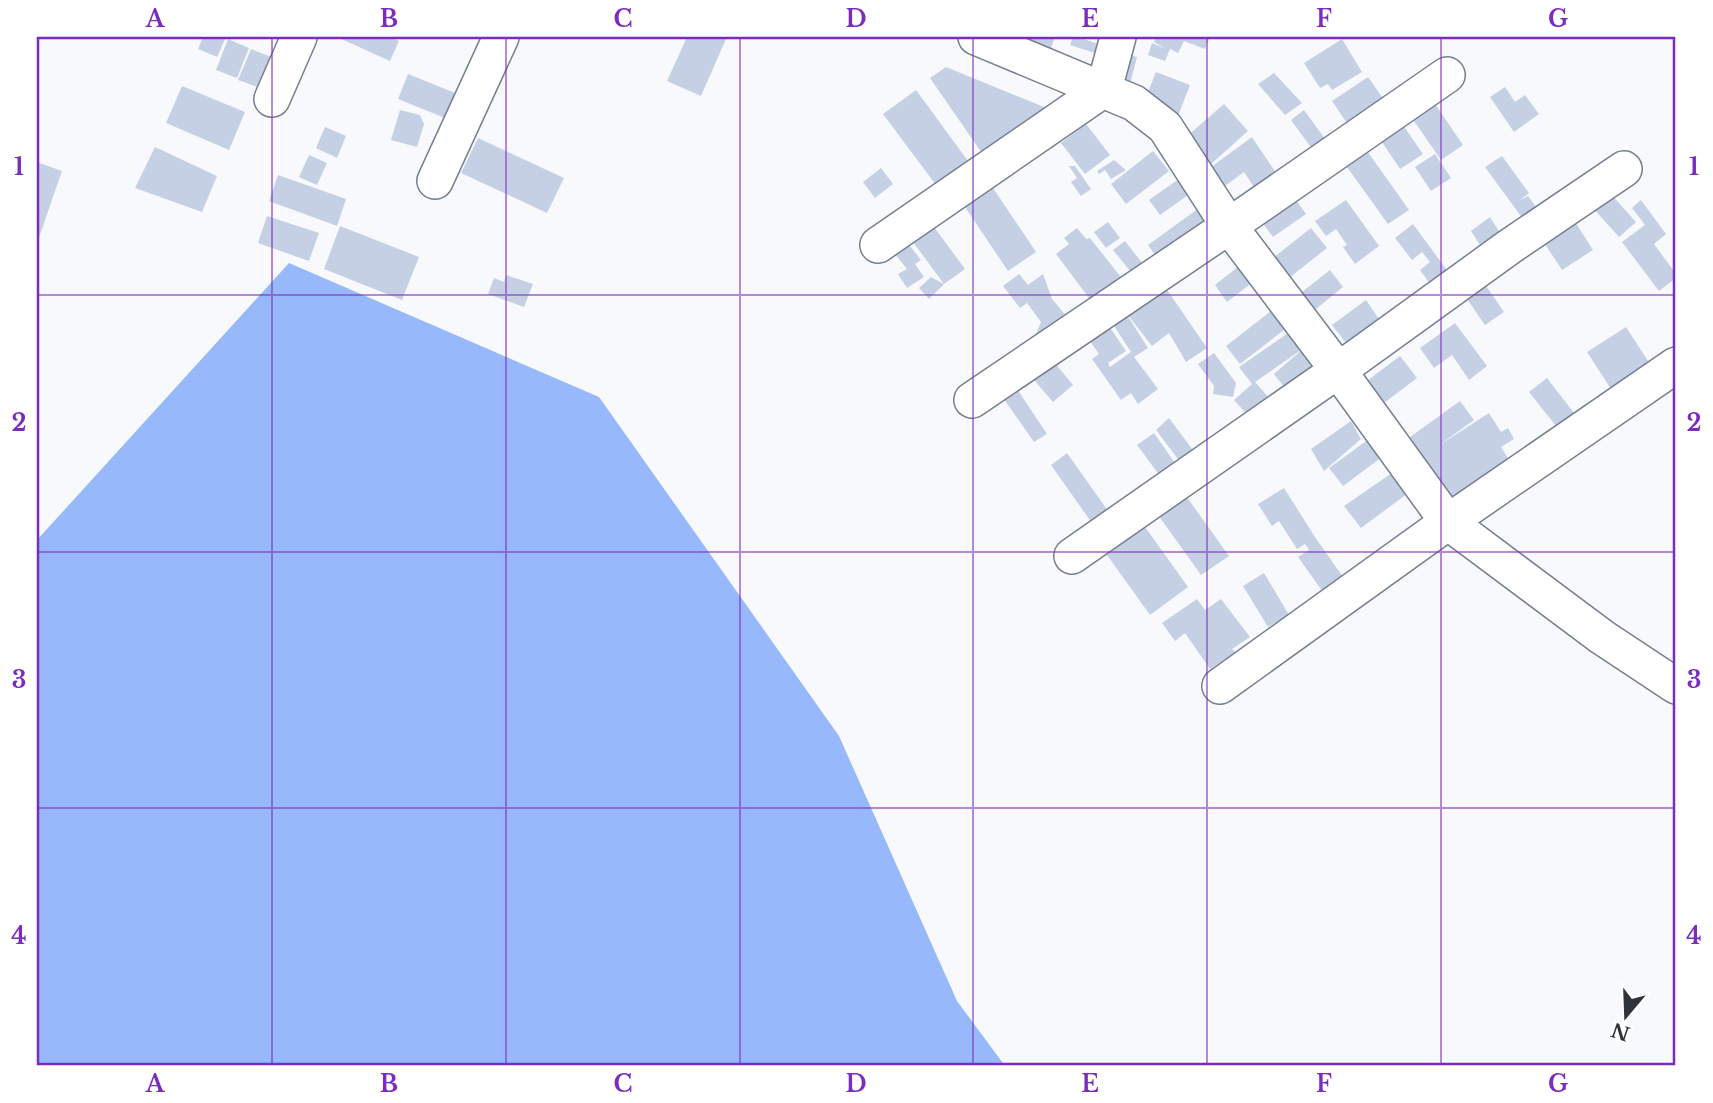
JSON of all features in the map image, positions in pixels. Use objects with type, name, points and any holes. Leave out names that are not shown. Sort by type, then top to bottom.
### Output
[{"type":"street","points":[[272,99],[299,37]]},
{"type":"street","points":[[435,181],[501,37]]},
{"type":"street","points":[[976,37],[1134,103],[1165,127],[1229,226],[1448,522],[1602,637],[1676,686]]},
{"type":"street","points":[[878,245],[1104,89],[1118,37]]},
{"type":"street","points":[[972,400],[1447,75]]},
{"type":"street","points":[[1072,556],[1509,247],[1624,169]]},
{"type":"street","points":[[1220,687],[1448,522],[1676,365]]},
{"type":"shaded area","points":[[289,263],[599,397],[839,736],[957,1001],[1005,1066],[37,1066],[37,540]]},
{"type":"building","points":[[203,37],[226,37],[217,57],[198,49]]},
{"type":"building","points":[[337,37],[389,37],[399,41],[390,61]]},
{"type":"building","points":[[687,37],[726,39],[701,96],[667,81]]},
{"type":"building","points":[[1009,37],[1055,37],[1046,62]]},
{"type":"building","points":[[1073,37],[1098,44],[1095,53],[1070,45]]},
{"type":"building","points":[[1156,37],[1210,37],[1205,49],[1184,41],[1178,53],[1170,49],[1165,61],[1148,55],[1152,43],[1166,49],[1154,42]]},
{"type":"building","points":[[228,39],[249,48],[237,78],[216,70]]},
{"type":"building","points":[[1342,39],[1362,72],[1332,90],[1328,84],[1320,88],[1304,63]]},
{"type":"building","points":[[251,49],[277,59],[266,90],[238,80]]},
{"type":"building","points":[[1117,52],[1137,57],[1129,88],[1108,83]]},
{"type":"building","points":[[946,67],[1044,107],[1044,120],[986,159],[930,78]]},
{"type":"building","points":[[1156,72],[1190,85],[1174,126],[1144,102]]},
{"type":"building","points":[[1274,73],[1302,103],[1285,115],[1258,84]]},
{"type":"building","points":[[408,74],[460,95],[450,120],[398,99]]},
{"type":"building","points":[[1368,77],[1389,107],[1353,132],[1332,101]]},
{"type":"building","points":[[182,86],[245,112],[229,150],[166,123]]},
{"type":"building","points":[[1505,87],[1515,102],[1525,95],[1539,114],[1514,132],[1490,97]]},
{"type":"building","points":[[916,90],[971,165],[939,189],[883,114]]},
{"type":"building","points":[[1427,92],[1463,145],[1441,160],[1405,108]]},
{"type":"building","points":[[1224,104],[1248,131],[1210,165],[1186,137]]},
{"type":"building","points":[[400,110],[420,115],[424,124],[417,147],[391,140]]},
{"type":"building","points":[[1304,110],[1331,147],[1318,157],[1291,120]]},
{"type":"building","points":[[1396,115],[1423,154],[1400,169],[1374,130]]},
{"type":"building","points":[[1086,124],[1110,155],[1085,174],[1061,143]]},
{"type":"building","points":[[325,127],[346,136],[337,158],[316,148]]},
{"type":"building","points":[[1252,137],[1282,182],[1260,196],[1244,172],[1221,189],[1207,170]]},
{"type":"building","points":[[478,138],[564,178],[547,213],[461,173]]},
{"type":"building","points":[[1360,141],[1409,210],[1388,224],[1339,156]]},
{"type":"building","points":[[155,147],[217,176],[202,212],[135,188]]},
{"type":"building","points":[[1153,151],[1169,171],[1126,204],[1111,184]]},
{"type":"building","points":[[1435,154],[1451,178],[1431,191],[1415,167]]},
{"type":"building","points":[[309,155],[327,163],[317,185],[299,177]]},
{"type":"building","points":[[1502,156],[1529,193],[1520,200],[1528,196],[1547,222],[1528,226],[1485,167]]},
{"type":"building","points":[[1114,160],[1126,170],[1111,179],[1105,170],[1099,174],[1097,171]]},
{"type":"building","points":[[37,162],[62,171],[37,243]]},
{"type":"building","points":[[1069,166],[1075,166],[1091,189],[1081,196],[1071,182],[1077,178]]},
{"type":"building","points":[[881,168],[893,184],[875,198],[863,182]]},
{"type":"building","points":[[1186,174],[1191,193],[1160,215],[1149,200]]},
{"type":"building","points":[[278,175],[346,199],[337,226],[269,201]]},
{"type":"building","points":[[993,188],[1036,252],[1008,271],[965,207]]},
{"type":"building","points":[[1609,192],[1636,222],[1619,237],[1592,207]]},
{"type":"building","points":[[1293,196],[1306,214],[1273,237],[1259,218]]},
{"type":"building","points":[[1346,200],[1379,246],[1355,264],[1343,247],[1347,245],[1336,229],[1326,236],[1315,221]]},
{"type":"building","points":[[1641,200],[1666,234],[1654,244],[1676,274],[1676,278],[1659,291],[1622,242],[1645,225],[1632,208]]},
{"type":"building","points":[[1206,203],[1223,227],[1165,269],[1148,245]]},
{"type":"building","points":[[267,216],[319,233],[309,261],[258,243]]},
{"type":"building","points":[[1490,217],[1509,247],[1490,261],[1471,231]]},
{"type":"building","points":[[1572,217],[1593,250],[1562,270],[1541,238]]},
{"type":"building","points":[[1108,222],[1120,238],[1106,248],[1094,232]]},
{"type":"building","points":[[931,223],[965,269],[944,284],[910,238]]},
{"type":"building","points":[[1413,224],[1457,284],[1433,288],[1420,270],[1430,262],[1422,252],[1412,260],[1395,238]]},
{"type":"building","points":[[340,226],[419,257],[402,300],[324,269]]},
{"type":"building","points":[[1077,228],[1086,239],[1090,238],[1128,286],[1098,310],[1056,254],[1069,244],[1064,238]]},
{"type":"building","points":[[1311,228],[1327,248],[1289,278],[1273,258]]},
{"type":"building","points":[[903,237],[921,260],[915,264],[924,277],[907,288],[898,274],[907,269],[890,248]]},
{"type":"building","points":[[1125,241],[1150,273],[1139,282],[1113,250]]},
{"type":"building","points":[[1244,262],[1257,279],[1227,302],[1215,285]]},
{"type":"building","points":[[1330,270],[1343,287],[1311,313],[1297,296]]},
{"type":"building","points":[[1019,274],[1028,285],[1043,274],[1052,299],[1073,324],[1046,344],[1036,334],[1041,322],[1027,303],[1020,308],[1003,286]]},
{"type":"building","points":[[1478,274],[1504,312],[1485,325],[1458,286]]},
{"type":"building","points":[[506,275],[533,284],[524,307],[488,294],[494,278],[504,282]]},
{"type":"building","points":[[931,277],[944,284],[929,299],[919,288]]},
{"type":"building","points":[[1159,278],[1207,348],[1186,362],[1169,333],[1152,346],[1124,310],[1148,348],[1134,357],[1158,389],[1138,404],[1131,393],[1121,400],[1092,359],[1099,354],[1090,341],[1102,316],[1126,351],[1108,363],[1110,367],[1131,352],[1107,315]]},
{"type":"building","points":[[1366,300],[1389,334],[1357,357],[1332,325]]},
{"type":"building","points":[[1275,308],[1289,326],[1240,364],[1226,346]]},
{"type":"building","points":[[1455,323],[1487,366],[1469,380],[1452,355],[1434,368],[1420,348]]},
{"type":"building","points":[[1626,327],[1650,364],[1611,389],[1587,352]]},
{"type":"building","points":[[1294,329],[1321,362],[1286,389],[1274,374],[1304,348],[1255,382],[1272,401],[1252,420],[1234,400],[1252,384],[1239,367]]},
{"type":"building","points":[[1214,353],[1236,383],[1233,397],[1213,394],[1214,386],[1198,364]]},
{"type":"building","points":[[1049,356],[1073,385],[1053,402],[1028,373]]},
{"type":"building","points":[[1400,356],[1417,378],[1380,406],[1363,384]]},
{"type":"building","points":[[1547,378],[1574,413],[1556,426],[1529,392]]},
{"type":"building","points":[[1013,383],[1047,434],[1034,442],[1001,395]]},
{"type":"building","points":[[1460,401],[1474,420],[1438,446],[1489,413],[1501,432],[1508,428],[1514,439],[1501,447],[1516,471],[1457,508],[1410,437]]},
{"type":"building","points":[[1169,418],[1198,457],[1184,467],[1156,430]]},
{"type":"building","points":[[1351,421],[1361,439],[1324,471],[1311,449]]},
{"type":"building","points":[[1154,433],[1182,473],[1166,484],[1137,445]]},
{"type":"building","points":[[1369,439],[1382,457],[1343,486],[1329,468]]},
{"type":"building","points":[[1067,453],[1111,515],[1094,526],[1051,465]]},
{"type":"building","points":[[1392,473],[1407,494],[1361,528],[1344,506]]},
{"type":"building","points":[[1284,488],[1343,577],[1323,592],[1298,557],[1309,550],[1305,544],[1297,549],[1279,521],[1272,526],[1258,504]]},
{"type":"building","points":[[1184,493],[1229,556],[1201,575],[1156,512]]},
{"type":"building","points":[[1135,513],[1188,587],[1150,615],[1097,541]]},
{"type":"building","points":[[1264,573],[1289,615],[1268,627],[1243,586]]},
{"type":"building","points":[[1197,599],[1205,610],[1221,599],[1250,637],[1232,649],[1235,652],[1210,669],[1185,633],[1175,641],[1162,623]]}]
